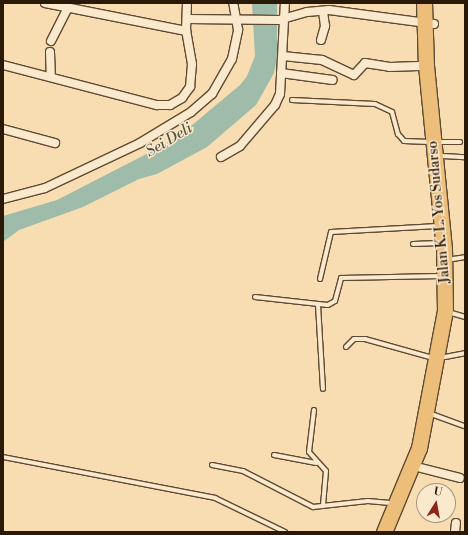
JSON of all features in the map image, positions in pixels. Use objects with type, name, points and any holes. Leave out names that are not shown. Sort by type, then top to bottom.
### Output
[{"type":"highway","name":"Jalan K. L. Yos Sudarso","points":[[424,3],[429,24],[440,147],[445,275],[454,313]]},
{"type":"highway","name":"Jalan K. L. Yos Sudarso","points":[[384,532],[397,505],[419,448],[440,358],[454,313],[459,258],[426,66],[429,24],[434,3]]},
{"type":"highway","name":"Jalan K. L. Yos Sudarso","points":[[393,532],[421,468],[434,416],[440,358]]},
{"type":"street","points":[[45,3],[68,9],[186,31]]},
{"type":"street","points":[[3,65],[157,105],[170,105],[182,98],[190,87],[192,64],[186,31],[188,19],[187,3]]},
{"type":"street","points":[[3,199],[33,192],[64,180],[140,142],[191,112],[212,94],[229,68],[237,37],[237,19],[233,3]]},
{"type":"street","points":[[221,157],[240,146],[275,105],[280,94],[283,56],[281,20],[285,3]]},
{"type":"street","points":[[51,42],[68,9]]},
{"type":"street","points":[[188,19],[281,20],[307,12],[323,11],[429,24]]},
{"type":"street","points":[[321,40],[325,26],[323,11]]},
{"type":"street","points":[[50,52],[51,77]]},
{"type":"street","points":[[283,56],[322,60],[354,75],[365,63],[390,67],[426,66]]},
{"type":"street","points":[[281,73],[333,80]]},
{"type":"street","points":[[3,129],[55,143]]},
{"type":"street","points":[[421,468],[460,478]]},
{"type":"street","points":[[455,532],[456,523]]},
{"type":"lane","points":[[292,100],[375,104],[392,112],[398,134],[404,141],[440,147],[465,157]]},
{"type":"lane","points":[[440,147],[460,142]]},
{"type":"lane","points":[[320,279],[331,232],[442,226]]},
{"type":"lane","points":[[412,244],[444,242]]},
{"type":"lane","points":[[255,298],[318,305],[332,305],[341,278],[445,275]]},
{"type":"lane","points":[[318,305],[323,388]]},
{"type":"lane","points":[[346,347],[354,339],[365,339],[440,358],[465,353]]},
{"type":"lane","points":[[314,410],[309,452],[326,472],[323,506]]},
{"type":"lane","points":[[434,416],[465,426]]},
{"type":"lane","points":[[274,455],[317,463]]},
{"type":"lane","points":[[3,456],[215,498],[284,532]]},
{"type":"lane","points":[[212,465],[243,471],[313,507],[368,501],[397,505]]},
{"type":"shaded area","points":[[252,3],[277,3],[277,57],[274,73],[256,105],[207,147],[157,174],[139,179],[83,207],[19,230],[3,242],[3,216],[57,200],[164,145],[185,131],[240,85],[247,76],[255,56]]},
{"type":"water label","name":"Sei Deli","points":[[169,140]]}]
